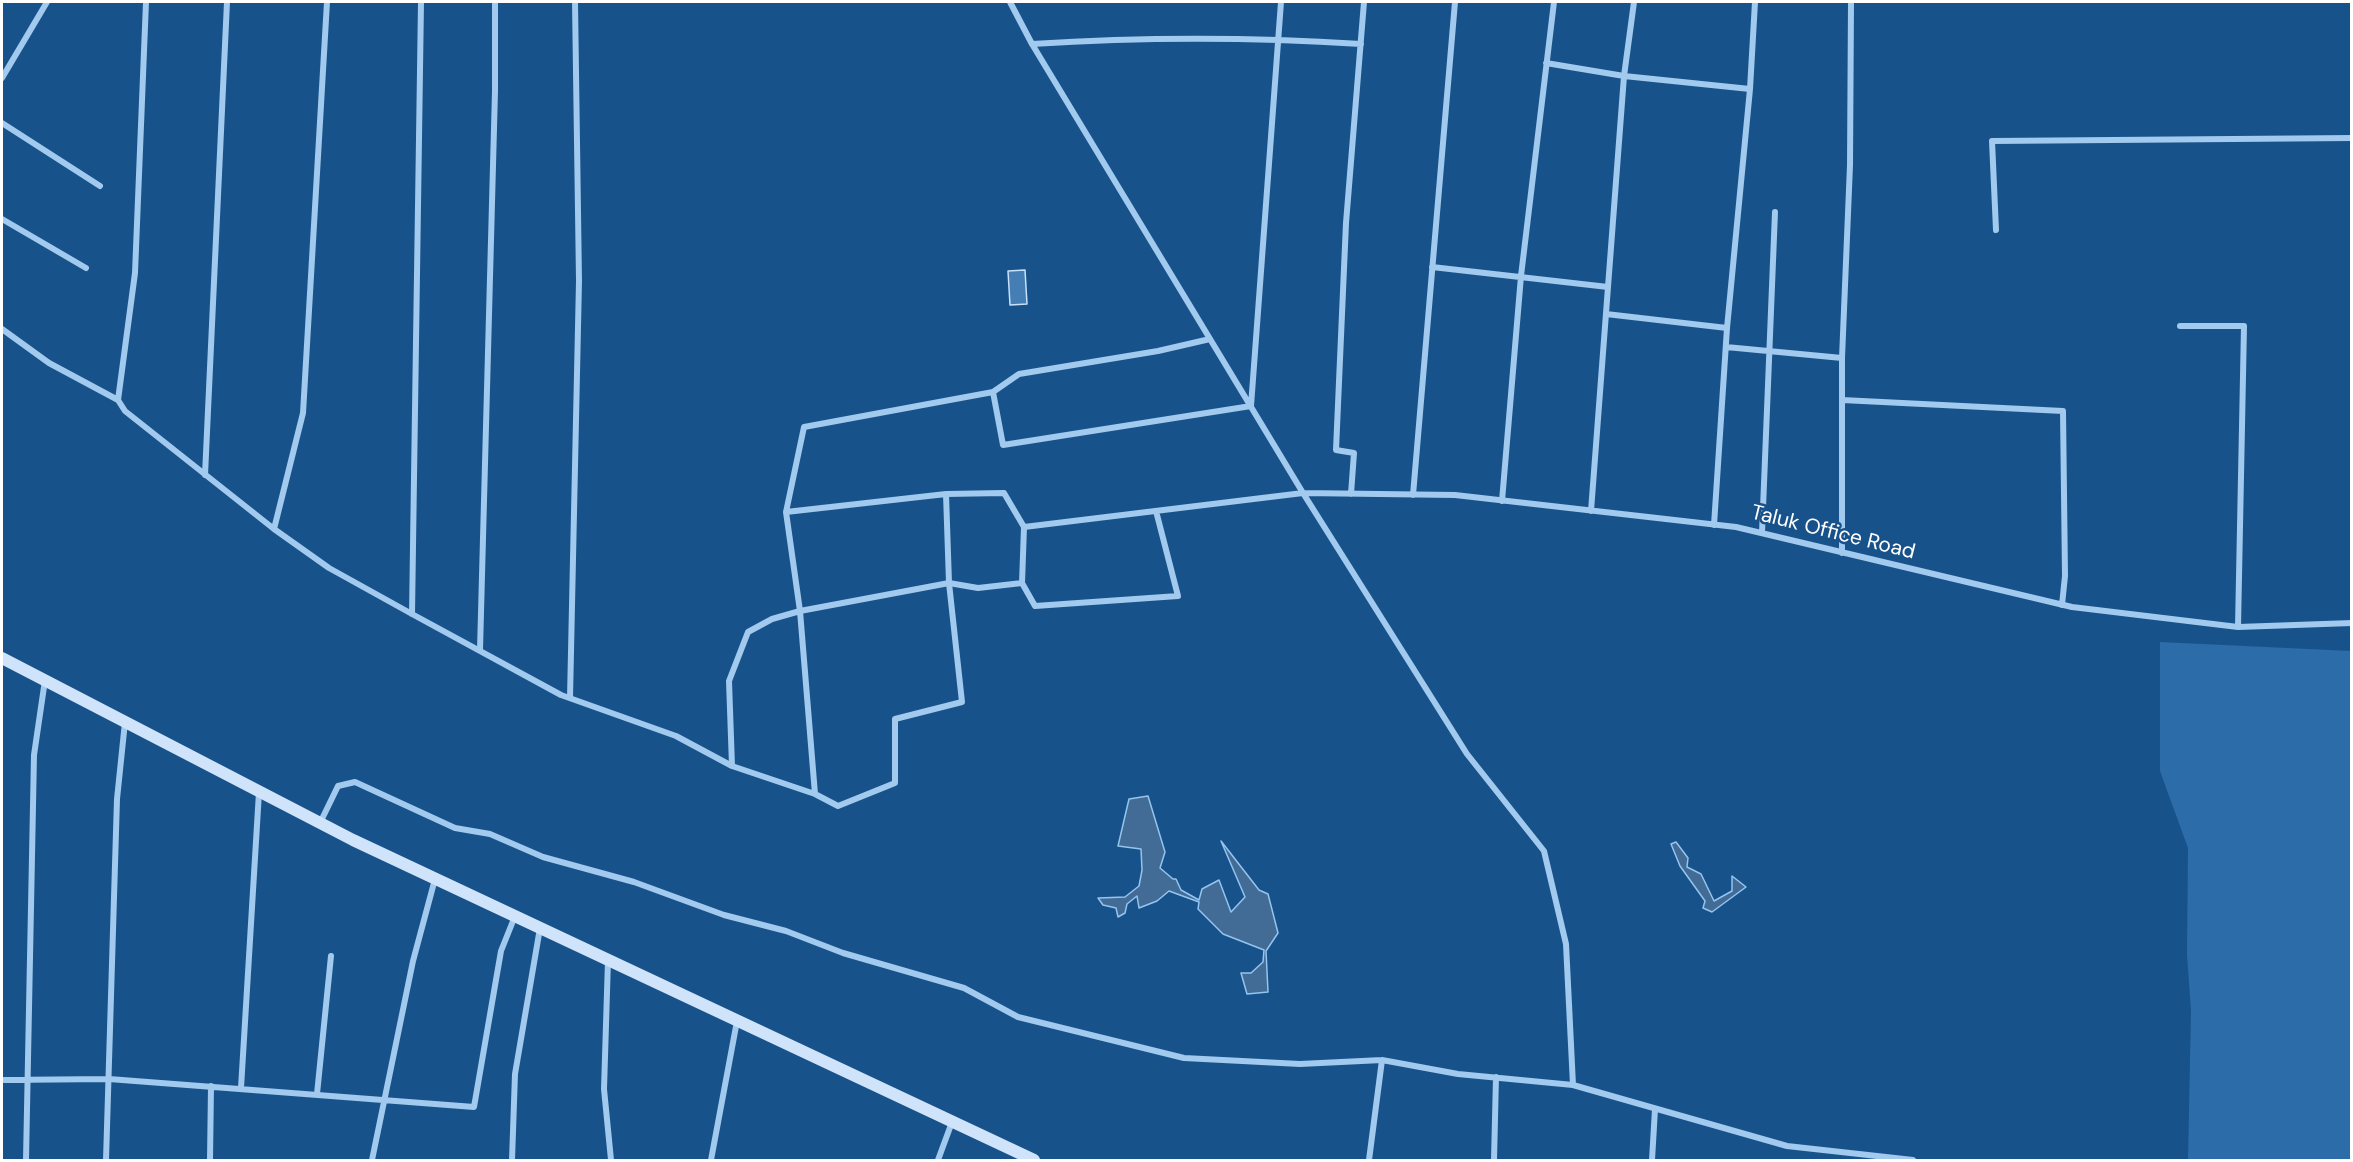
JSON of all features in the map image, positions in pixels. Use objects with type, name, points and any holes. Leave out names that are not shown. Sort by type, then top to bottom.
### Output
[{"type":"main road","points":[[2,658],[320,823],[1034,1161]]},
{"type":"street","points":[[2,78],[47,2]]},
{"type":"street","points":[[118,400],[135,273],[146,2]]},
{"type":"street","points":[[205,475],[227,2]]},
{"type":"street","points":[[274,529],[303,413],[327,2]]},
{"type":"street","points":[[412,614],[420,2]]},
{"type":"street","points":[[480,650],[495,91],[495,2]]},
{"type":"street","points":[[570,698],[579,281],[575,2]]},
{"type":"street","points":[[1010,2],[1032,44],[1303,493],[1467,754],[1544,851],[1566,944],[1573,1085]]},
{"type":"street","points":[[1251,406],[1281,2]]},
{"type":"street","points":[[1351,494],[1354,453],[1336,450],[1346,223],[1364,2]]},
{"type":"street","points":[[1413,495],[1455,2]]},
{"type":"street","points":[[1502,501],[1521,276],[1554,2]]},
{"type":"street","points":[[1590,511],[1624,76],[1634,2]]},
{"type":"street","points":[[1714,525],[1727,327],[1750,89],[1755,2]]},
{"type":"street","points":[[1842,553],[1842,358],[1850,165],[1851,2]]},
{"type":"street","points":[[1032,44],[1101,40],[1278,39],[1361,44]]},
{"type":"street","points":[[1546,63],[1624,76],[1750,89]]},
{"type":"street","points":[[2,123],[100,186]]},
{"type":"street","points":[[1996,230],[1992,141],[2352,138]]},
{"type":"street","points":[[1762,533],[1775,212]]},
{"type":"street","points":[[2,219],[86,268]]},
{"type":"street","points":[[1432,267],[1608,287]]},
{"type":"street","points":[[1605,314],[1727,327]]},
{"type":"street","points":[[2180,326],[2244,326],[2238,627]]},
{"type":"street","points":[[2,329],[49,363],[118,400],[125,411],[205,475],[274,529],[329,568],[570,698],[676,736],[732,765],[815,794],[838,806],[895,783],[895,719],[962,702],[949,583],[946,494]]},
{"type":"street","points":[[815,794],[800,610],[786,512],[804,427],[993,392],[1019,374],[1158,351],[1210,339]]},
{"type":"street","points":[[1726,348],[1842,358]]},
{"type":"street","points":[[993,392],[1003,446],[1251,406]]},
{"type":"street","points":[[1842,400],[2063,411],[2065,576],[2062,605]]},
{"type":"street","name":"Taluk Office Road","points":[[1024,527],[1303,493],[1455,495],[1714,525],[1762,533],[2062,605],[2238,627],[2352,623]]},
{"type":"street","points":[[786,512],[946,494],[1004,494],[1024,527],[1022,583],[1035,606],[1178,596],[1156,511]]},
{"type":"street","points":[[732,765],[729,681],[748,632],[772,619],[800,610],[949,583],[978,588],[1022,583]]},
{"type":"street","points":[[26,1161],[34,755],[45,681]]},
{"type":"street","points":[[106,1161],[117,799],[125,722]]},
{"type":"street","points":[[320,823],[338,786],[355,782],[454,828],[490,834],[543,857],[634,882],[724,915],[786,931],[843,953],[964,988],[1018,1017],[1184,1058],[1300,1064],[1382,1060],[1458,1074],[1573,1085],[1787,1146],[1913,1161]]},
{"type":"street","points":[[241,1088],[259,791]]},
{"type":"street","points":[[372,1161],[414,961],[435,878]]},
{"type":"street","points":[[2,1080],[108,1079],[474,1107],[501,951],[515,916]]},
{"type":"street","points":[[512,1161],[515,1074],[540,928]]},
{"type":"street","points":[[317,1094],[331,956]]},
{"type":"street","points":[[608,960],[604,1089],[611,1161]]},
{"type":"street","points":[[711,1161],[737,1021]]},
{"type":"street","points":[[1369,1161],[1382,1060]]},
{"type":"street","points":[[1494,1161],[1496,1077]]},
{"type":"street","points":[[210,1161],[211,1086]]},
{"type":"street","points":[[1652,1161],[1655,1109]]},
{"type":"street","points":[[938,1161],[952,1122]]},
{"type":"shaded area","points":[[2160,642],[2351,651],[2351,1160],[2188,1160],[2191,1010],[2187,955],[2188,848],[2160,771]]},
{"type":"shaded area","points":[[1148,796],[1165,852],[1160,868],[1176,879],[1181,890],[1199,900],[1202,889],[1219,880],[1231,912],[1245,897],[1221,841],[1259,890],[1268,894],[1278,933],[1266,951],[1268,992],[1247,994],[1241,973],[1251,973],[1263,962],[1264,950],[1223,934],[1198,909],[1199,902],[1169,891],[1157,901],[1139,908],[1137,896],[1127,904],[1125,913],[1118,917],[1116,908],[1103,905],[1098,898],[1125,897],[1139,886],[1142,870],[1141,849],[1118,846],[1129,799]]},
{"type":"shaded area","points":[[1676,842],[1688,858],[1687,867],[1701,874],[1714,901],[1732,891],[1732,876],[1746,887],[1712,912],[1703,908],[1705,901],[1680,866],[1671,844]]},
{"type":"building","points":[[1025,270],[1027,304],[1010,305],[1008,271]]}]
